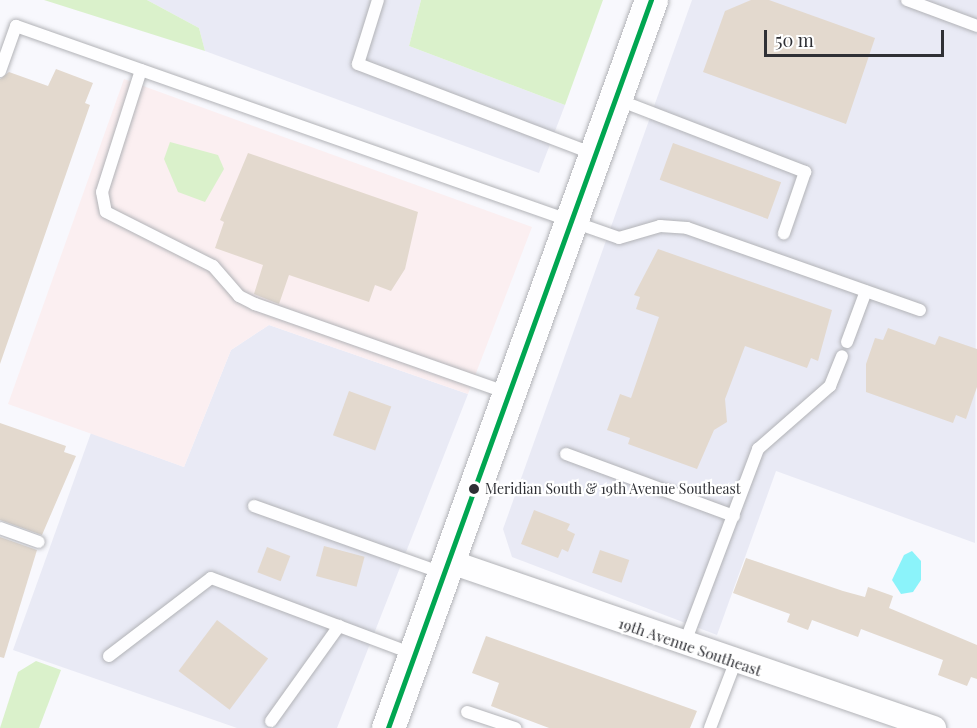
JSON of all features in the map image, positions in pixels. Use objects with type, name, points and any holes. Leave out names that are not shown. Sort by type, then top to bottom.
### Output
[{"type":"main road","points":[[388,728],[651,0]]},
{"type":"street","name":"19th Avenue Southeast","points":[[446,568],[684,645],[908,724]]},
{"type":"lane","points":[[378,0],[358,64],[595,154]]},
{"type":"lane","points":[[907,0],[977,26]]},
{"type":"lane","points":[[0,71],[16,26],[619,238],[660,226],[687,228],[920,310]]},
{"type":"lane","points":[[141,70],[102,192],[106,212],[213,266],[239,296],[255,304],[509,394]]},
{"type":"lane","points":[[615,99],[805,172],[784,233]]},
{"type":"lane","points":[[847,342],[866,291]]},
{"type":"lane","points":[[684,645],[758,449],[830,386],[842,356]]},
{"type":"lane","points":[[566,454],[734,516]]},
{"type":"lane","points":[[254,506],[446,568]]},
{"type":"lane","points":[[0,528],[39,542]]},
{"type":"lane","points":[[109,656],[211,578],[414,654]]},
{"type":"lane","points":[[271,721],[339,626]]},
{"type":"lane","points":[[710,728],[735,663]]},
{"type":"lane","points":[[467,712],[515,728]]},
{"type":"shaded area","points":[[147,0],[421,0],[409,46],[565,105],[539,173],[205,51],[199,28]]},
{"type":"shaded area","points":[[692,0],[977,0],[975,543],[776,471],[717,635],[512,557],[503,529]]},
{"type":"shaded area","points":[[124,79],[532,227],[468,394],[269,325],[231,350],[184,467],[8,404]]},
{"type":"shaded area","points":[[269,325],[468,394],[337,728],[237,728],[13,650],[91,433],[184,467],[231,350]]},
{"type":"green space","points":[[44,0],[147,0],[199,28],[205,51]]},
{"type":"green space","points":[[421,0],[603,0],[565,105],[409,46]]},
{"type":"green space","points":[[170,142],[218,155],[224,169],[205,202],[178,192],[164,159]]},
{"type":"green space","points":[[36,661],[61,670],[39,728],[0,728],[18,672]]},
{"type":"water","points":[[912,551],[921,561],[921,580],[913,592],[901,594],[892,580],[904,555]]},
{"type":"building","points":[[751,0],[769,0],[875,38],[846,124],[703,72],[725,11]]},
{"type":"building","points":[[56,69],[93,83],[85,103],[90,105],[0,364],[0,79],[9,72],[48,86]]},
{"type":"building","points":[[673,143],[781,182],[768,219],[660,180]]},
{"type":"building","points":[[248,153],[418,212],[405,269],[391,291],[375,285],[369,302],[289,275],[279,304],[254,294],[263,265],[215,248],[224,222],[220,220]]},
{"type":"building","points":[[658,249],[832,310],[818,361],[811,358],[807,368],[745,346],[725,399],[727,422],[714,430],[697,469],[628,444],[630,438],[607,430],[620,394],[631,398],[659,317],[636,309],[640,297],[634,295]]},
{"type":"building","points":[[888,328],[935,345],[939,336],[977,349],[977,387],[966,419],[956,415],[953,423],[866,392],[866,364],[875,338],[883,340]]},
{"type":"building","points":[[349,391],[391,406],[375,451],[333,435]]},
{"type":"building","points":[[0,423],[66,446],[64,452],[76,456],[42,535],[0,520]]},
{"type":"building","points":[[534,510],[570,524],[567,530],[575,534],[568,552],[562,549],[558,558],[521,544]]},
{"type":"building","points":[[0,537],[37,550],[4,658],[0,657]]},
{"type":"building","points":[[324,546],[365,557],[357,587],[316,576]]},
{"type":"building","points":[[267,547],[290,556],[281,581],[257,572]]},
{"type":"building","points":[[600,550],[629,560],[621,583],[592,573]]},
{"type":"building","points":[[746,558],[865,597],[868,587],[893,596],[889,608],[977,645],[977,679],[971,677],[967,686],[938,675],[943,660],[861,629],[858,637],[812,620],[808,630],[787,622],[790,614],[733,593]]},
{"type":"building","points":[[217,620],[268,659],[230,710],[178,671]]},
{"type":"building","points":[[486,636],[697,711],[690,728],[549,728],[491,706],[499,683],[472,673]]},
{"type":"transit line","points":[[388,728],[651,0]]},
{"type":"place","name":"Meridian South & 19th Avenue Southeast","points":[[474,489]]}]
